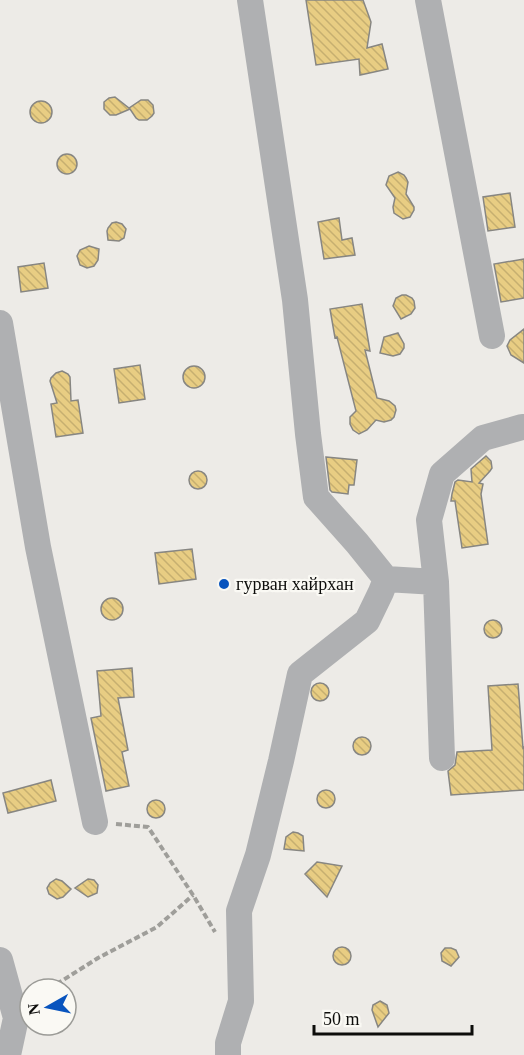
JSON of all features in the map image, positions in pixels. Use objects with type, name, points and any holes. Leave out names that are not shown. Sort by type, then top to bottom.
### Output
[{"type":"street","points":[[250,0],[295,300],[316,497],[386,579],[436,582]]},
{"type":"street","points":[[428,0],[492,336]]},
{"type":"street","points":[[0,323],[38,547],[95,822]]},
{"type":"street","points":[[442,758],[436,582],[429,520],[442,474],[483,438],[522,427]]},
{"type":"street","points":[[228,1055],[228,1043],[241,1001],[239,911],[258,855],[300,674],[368,621],[386,579]]},
{"type":"street","points":[[0,960],[16,1018],[8,1055]]},
{"type":"path","points":[[95,822],[148,827],[218,935]]},
{"type":"path","points":[[69,977],[98,958],[157,927],[193,895]]},
{"type":"building","points":[[306,0],[363,0],[371,22],[367,48],[382,44],[388,69],[360,75],[359,59],[316,65]]},
{"type":"building","points":[[115,97],[129,108],[141,100],[148,100],[153,105],[154,113],[147,120],[139,120],[130,109],[110,115],[104,109],[104,102]]},
{"type":"building","points":[[41,101],[49,104],[52,112],[49,120],[41,123],[33,120],[30,112],[33,104]]},
{"type":"building","points":[[67,154],[74,157],[77,164],[74,171],[67,174],[60,171],[57,164],[60,157]]},
{"type":"building","points":[[398,172],[404,175],[408,182],[406,194],[414,207],[410,217],[403,219],[394,213],[395,198],[386,185],[389,176]]},
{"type":"building","points":[[510,193],[515,227],[488,231],[483,197]]},
{"type":"building","points":[[339,218],[342,240],[352,238],[355,255],[324,259],[318,222]]},
{"type":"building","points":[[116,222],[122,224],[126,229],[124,238],[119,241],[108,240],[108,228]]},
{"type":"building","points":[[89,246],[99,249],[98,260],[94,266],[87,268],[80,265],[77,256],[80,250]]},
{"type":"building","points":[[524,259],[524,298],[501,302],[494,264]]},
{"type":"building","points":[[44,263],[48,288],[21,292],[18,267]]},
{"type":"building","points":[[402,295],[412,298],[415,308],[411,314],[401,319],[393,306],[396,298]]},
{"type":"building","points":[[362,304],[370,351],[365,350],[377,398],[389,401],[396,410],[391,420],[384,422],[376,420],[367,430],[359,434],[350,424],[350,417],[356,411],[337,337],[335,338],[330,309]]},
{"type":"building","points":[[524,329],[524,363],[511,355],[507,346],[510,340]]},
{"type":"building","points":[[398,333],[404,344],[400,354],[393,356],[380,353],[384,337]]},
{"type":"building","points":[[140,365],[145,399],[119,403],[114,369]]},
{"type":"building","points":[[194,366],[202,369],[205,377],[202,385],[194,388],[186,385],[183,377],[186,369]]},
{"type":"building","points":[[62,371],[70,377],[71,401],[78,400],[83,433],[56,437],[51,404],[57,403],[50,381],[56,373]]},
{"type":"building","points":[[486,456],[491,461],[492,468],[479,483],[483,484],[481,494],[488,544],[462,548],[455,501],[451,501],[455,482],[458,480],[472,482],[471,469]]},
{"type":"building","points":[[326,457],[357,460],[354,485],[349,485],[348,494],[330,490]]},
{"type":"building","points":[[194,471],[202,471],[207,476],[205,487],[194,489],[189,484],[189,476]]},
{"type":"building","points":[[192,549],[196,579],[159,584],[155,553]]},
{"type":"building","points":[[112,598],[120,601],[123,609],[120,617],[112,620],[104,617],[101,609],[104,601]]},
{"type":"building","points":[[493,620],[499,623],[502,629],[499,635],[493,638],[487,635],[484,629],[487,623]]},
{"type":"building","points":[[132,668],[134,697],[118,698],[128,750],[122,752],[129,786],[106,791],[91,718],[101,716],[97,671]]},
{"type":"building","points":[[320,683],[326,686],[329,692],[326,698],[320,701],[314,698],[311,692],[314,686]]},
{"type":"building","points":[[518,684],[524,747],[524,790],[451,795],[448,771],[455,765],[457,752],[492,750],[488,686]]},
{"type":"building","points":[[362,737],[368,740],[371,746],[368,752],[362,755],[356,752],[353,746],[356,740]]},
{"type":"building","points":[[51,780],[56,801],[8,813],[3,793]]},
{"type":"building","points":[[326,790],[332,793],[335,799],[332,805],[326,808],[320,805],[317,799],[320,793]]},
{"type":"building","points":[[156,800],[162,803],[165,809],[162,815],[156,818],[150,815],[147,809],[150,803]]},
{"type":"building","points":[[293,832],[303,836],[304,851],[284,849],[286,837]]},
{"type":"building","points":[[317,862],[342,866],[327,897],[305,874]]},
{"type":"building","points":[[56,879],[71,889],[63,897],[57,899],[49,894],[47,888]]},
{"type":"building","points":[[88,879],[94,880],[98,885],[97,893],[88,897],[75,888]]},
{"type":"building","points":[[342,947],[348,950],[351,956],[348,962],[342,965],[336,962],[333,956],[336,950]]},
{"type":"building","points":[[445,948],[456,950],[459,957],[451,966],[442,961],[441,953]]},
{"type":"building","points":[[380,1001],[387,1005],[389,1013],[378,1027],[372,1010],[373,1005]]},
{"type":"place","name":"гурван хайрхан","points":[[224,584]]}]
